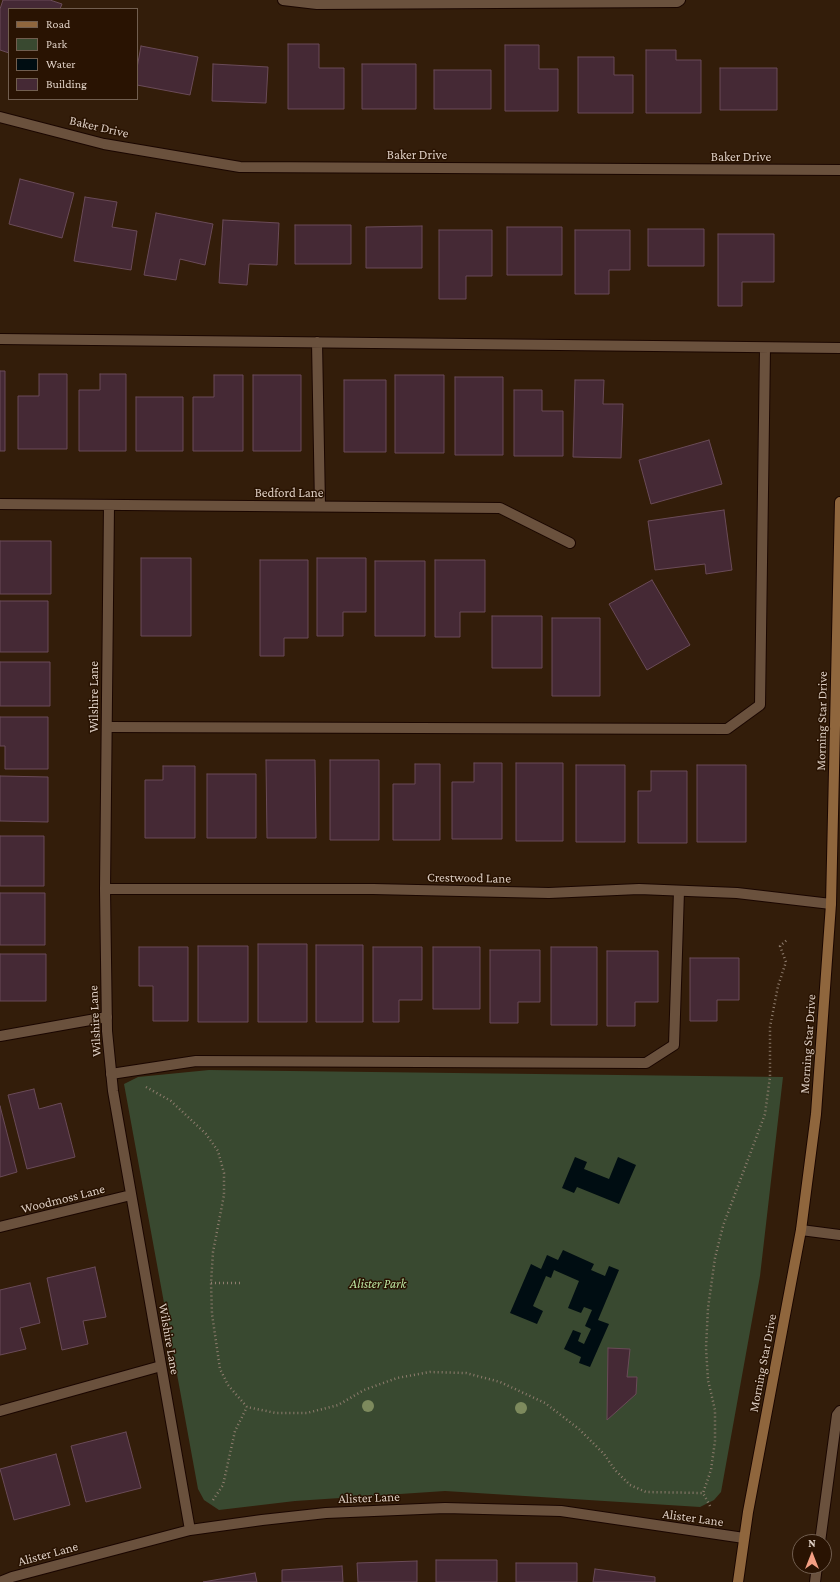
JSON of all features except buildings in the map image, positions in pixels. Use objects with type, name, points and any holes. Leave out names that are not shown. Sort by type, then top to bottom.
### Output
[{"type":"street","points":[[283,0],[317,4],[677,2],[680,0]]},
{"type":"street","name":"Baker Drive","points":[[0,116],[104,144],[240,166],[840,170]]},
{"type":"street","points":[[0,339],[840,348]]},
{"type":"street","points":[[317,342],[320,506]]},
{"type":"street","points":[[107,727],[727,729],[760,705],[765,348]]},
{"type":"street","name":"Morning Star Drive","points":[[738,1582],[744,1538],[801,1230],[816,1114],[831,904],[840,502]]},
{"type":"street","name":"Bedford Lane","points":[[0,504],[500,508],[570,543]]},
{"type":"street","name":"Wilshire Lane","points":[[109,505],[106,1017],[111,1074],[190,1530]]},
{"type":"street","name":"Crestwood Lane","points":[[106,889],[373,889],[549,893],[639,889],[737,893],[831,904]]},
{"type":"street","points":[[111,1074],[196,1061],[646,1063],[674,1045],[678,891]]},
{"type":"street","points":[[0,1036],[106,1017]]},
{"type":"street","name":"Woodmoss Lane","points":[[0,1227],[131,1195]]},
{"type":"street","points":[[801,1230],[840,1235]]},
{"type":"street","points":[[0,1411],[161,1366]]},
{"type":"street","points":[[821,1534],[837,1415],[840,1411]]},
{"type":"street","name":"Alister Lane","points":[[0,1582],[12,1577],[190,1530],[326,1513],[445,1508],[561,1511],[744,1538]]},
{"type":"path","points":[[710,1506],[703,1493],[711,1470],[716,1441],[715,1410],[708,1380],[706,1348],[708,1308],[715,1258],[723,1226],[765,1114],[770,1077],[770,1027],[778,986],[786,962],[780,946],[788,939]]},
{"type":"path","points":[[129,1071],[130,1078],[171,1101],[206,1134],[218,1152],[224,1173],[224,1195],[215,1237],[210,1283],[212,1314],[220,1369],[228,1385],[247,1407],[276,1413],[307,1414],[338,1404],[364,1390],[397,1378],[430,1372],[466,1373],[500,1382],[545,1403],[579,1429],[604,1454],[615,1470],[630,1485],[646,1492],[703,1493]]},
{"type":"path","points":[[210,1283],[241,1283]]},
{"type":"path","points":[[213,1500],[223,1485],[235,1431],[247,1407]]},
{"type":"green space","name":"Alister Park","points":[[209,1070],[783,1077],[760,1276],[721,1492],[714,1500],[700,1507],[445,1491],[295,1501],[219,1510],[204,1500],[198,1489],[124,1084],[138,1077]]},
{"type":"water","points":[[575,1157],[587,1162],[584,1169],[609,1179],[618,1157],[636,1165],[619,1204],[577,1187],[574,1193],[562,1188]]},
{"type":"water","points":[[563,1250],[594,1264],[591,1270],[605,1276],[609,1266],[619,1270],[598,1320],[609,1324],[590,1367],[579,1363],[581,1357],[564,1349],[573,1330],[581,1333],[578,1341],[584,1344],[591,1329],[585,1326],[592,1310],[584,1307],[581,1313],[568,1308],[579,1281],[554,1270],[551,1278],[546,1276],[533,1306],[543,1311],[537,1324],[510,1313],[531,1264],[541,1269],[547,1255],[558,1260]]}]
